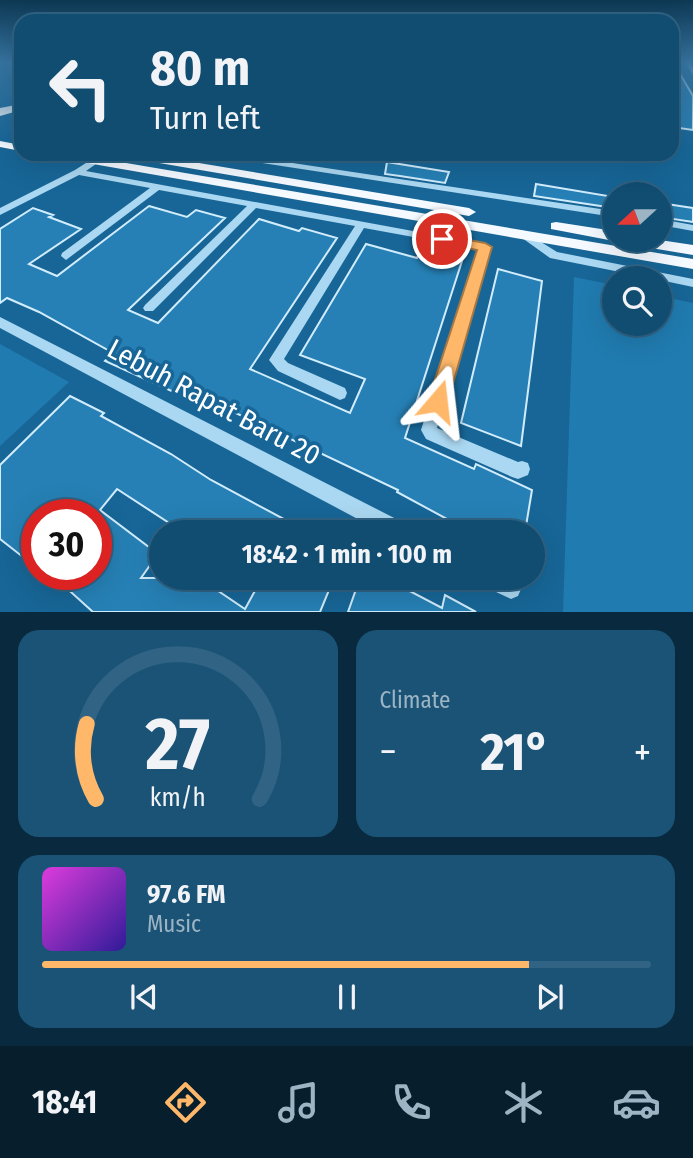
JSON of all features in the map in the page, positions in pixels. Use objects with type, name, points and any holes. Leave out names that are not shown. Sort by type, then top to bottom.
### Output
[{"type":"main road","points":[[115,161],[286,196],[602,235]]},
{"type":"main road","points":[[162,161],[489,221],[522,233],[693,264]]},
{"type":"main road","points":[[672,246],[693,250]]},
{"type":"street","points":[[0,212],[95,161]]},
{"type":"street","points":[[263,161],[602,212]]},
{"type":"street","points":[[78,172],[485,247],[429,430],[432,434],[519,471],[522,469]]},
{"type":"street","points":[[66,256],[157,187]]},
{"type":"street","points":[[149,308],[254,205]]},
{"type":"street","points":[[340,393],[282,368],[276,360],[361,224]]},
{"type":"street","points":[[672,224],[693,228]]},
{"type":"street","points":[[522,233],[554,255],[693,284]]},
{"type":"street","name":"Lebuh Rapat Baru 20","points":[[0,322],[378,520]]},
{"type":"shaded area","points":[[574,277],[602,283],[602,336],[672,336],[672,299],[693,303],[693,612],[563,612]]},
{"type":"shaded area","points":[[0,344],[69,382],[0,446]]},
{"type":"building","points":[[679,91],[690,91],[693,96],[693,130],[679,128]]},
{"type":"building","points":[[387,162],[449,172],[445,183],[385,174]]},
{"type":"building","points":[[536,184],[602,195],[602,206],[534,196]]},
{"type":"building","points":[[672,205],[693,208],[693,222],[672,219]]},
{"type":"building","points":[[149,206],[187,217],[196,210],[225,218],[128,310],[158,323],[259,219],[299,231],[302,228],[337,238],[250,369],[350,413],[365,379],[300,355],[366,244],[417,258],[421,250],[462,261],[405,438],[474,469],[476,464],[532,490],[527,520],[449,520],[397,492],[398,490],[181,387],[176,393],[105,361],[113,353],[39,312],[7,298],[0,303],[0,229],[33,208],[81,229],[29,264],[57,276]]},
{"type":"building","points":[[498,269],[542,281],[521,446],[461,423]]},
{"type":"building","points":[[70,396],[104,413],[101,416],[171,454],[211,480],[286,520],[165,520],[117,489],[109,499],[21,499],[21,555],[0,539],[0,465]]},
{"type":"building","points":[[112,519],[149,547],[149,567],[141,578],[149,578],[149,590],[217,590],[245,609],[255,590],[329,590],[320,612],[93,612],[69,590],[112,590]]},
{"type":"building","points":[[356,590],[408,590],[442,608],[445,595],[476,612],[348,612]]},
{"type":"route","points":[[438,401],[485,247],[442,239]]}]
